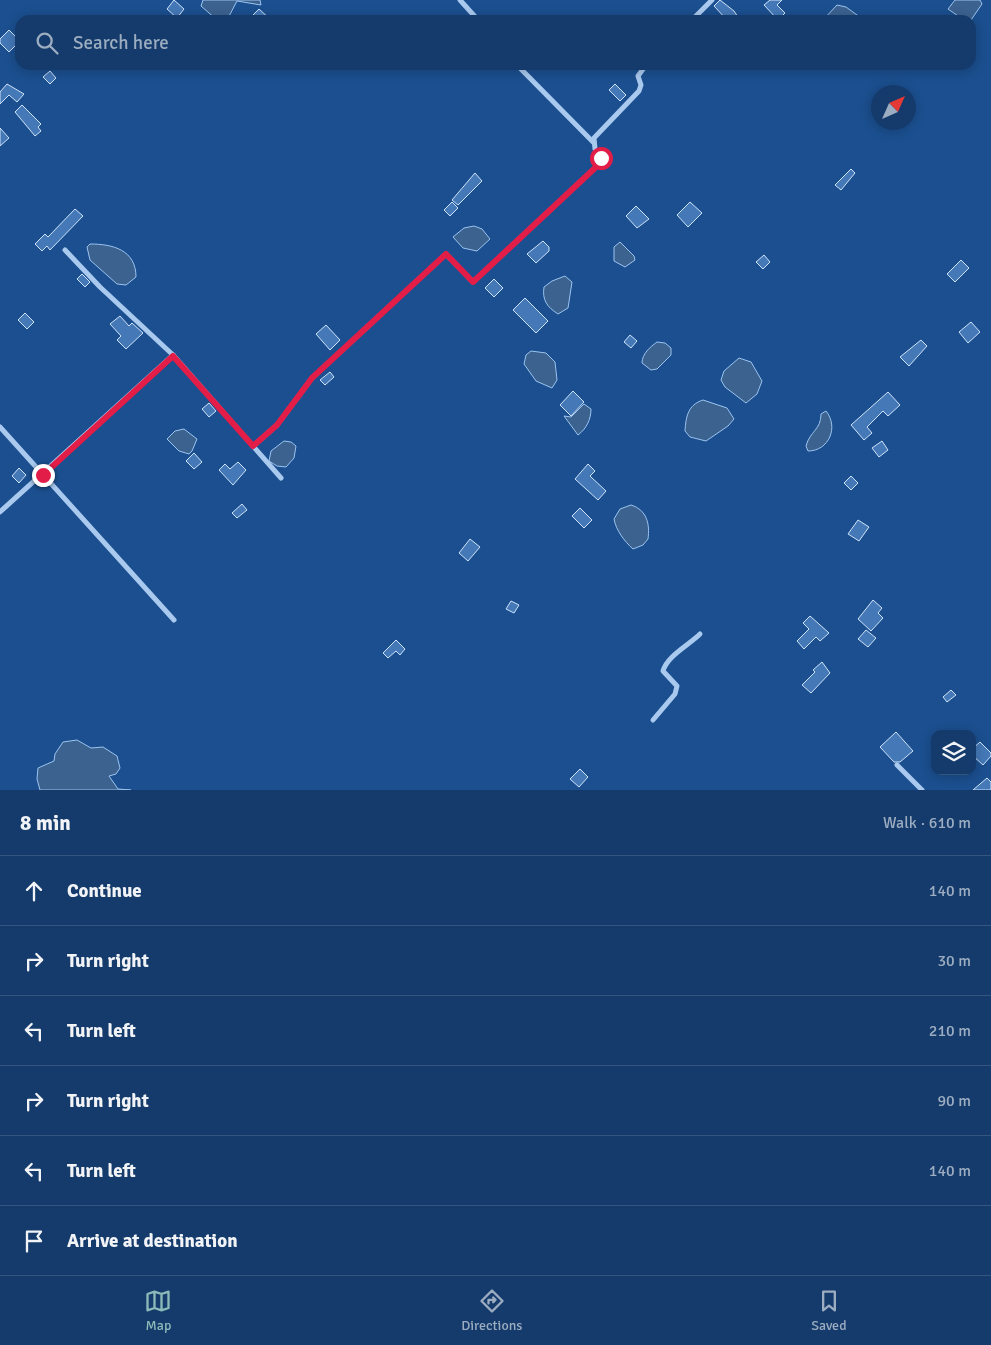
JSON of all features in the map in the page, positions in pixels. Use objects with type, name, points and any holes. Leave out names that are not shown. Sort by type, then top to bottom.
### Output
[{"type":"street","points":[[460,0],[474,15]]},
{"type":"street","points":[[697,15],[712,0]]},
{"type":"street","points":[[253,446],[277,425],[312,378],[446,254],[473,282],[595,168],[601,158],[594,143],[523,70]]},
{"type":"street","points":[[594,143],[594,138],[639,91],[641,85],[638,76],[642,70]]},
{"type":"street","points":[[65,250],[100,287],[173,356],[281,478]]},
{"type":"street","points":[[0,512],[173,356]]},
{"type":"street","points":[[0,428],[174,620]]},
{"type":"street","points":[[653,720],[675,694],[677,686],[663,671],[665,663],[700,634]]},
{"type":"street","points":[[897,765],[922,790]]},
{"type":"water","points":[[203,0],[260,0],[261,5],[237,1],[230,15],[211,15],[201,6]]},
{"type":"water","points":[[955,0],[980,0],[982,4],[974,15],[957,15],[948,9]]},
{"type":"water","points":[[837,5],[846,7],[857,15],[828,15]]},
{"type":"water","points":[[474,226],[482,229],[490,239],[477,251],[463,248],[453,237],[464,228]]},
{"type":"water","points":[[620,242],[634,256],[635,260],[625,267],[614,261],[614,247]]},
{"type":"water","points":[[90,244],[107,245],[122,250],[132,260],[136,277],[126,285],[117,284],[90,260],[87,247]]},
{"type":"water","points":[[565,276],[572,282],[568,308],[558,314],[546,303],[544,287],[552,281]]},
{"type":"water","points":[[657,342],[665,343],[671,348],[671,355],[657,369],[651,370],[642,363],[642,360],[647,351]]},
{"type":"water","points":[[531,351],[546,353],[555,362],[557,380],[552,388],[536,381],[524,364],[526,355]]},
{"type":"water","points":[[739,358],[751,362],[762,381],[757,394],[746,403],[725,387],[721,380],[724,371]]},
{"type":"water","points":[[703,400],[727,408],[734,419],[728,426],[706,441],[690,437],[685,431],[686,421],[691,408]]},
{"type":"water","points":[[584,404],[591,409],[590,417],[586,427],[578,435],[564,416],[571,417]]},
{"type":"water","points":[[826,411],[832,424],[830,437],[822,447],[808,451],[806,446],[808,441],[819,424],[821,414]]},
{"type":"water","points":[[184,429],[197,439],[189,454],[179,451],[167,439],[175,431]]},
{"type":"water","points":[[284,441],[291,442],[296,446],[294,458],[286,467],[277,466],[269,461],[271,451]]},
{"type":"water","points":[[631,505],[641,510],[648,523],[648,539],[643,545],[633,549],[621,535],[614,519],[620,509]]},
{"type":"water","points":[[77,740],[91,748],[103,747],[117,756],[120,768],[116,774],[109,776],[118,789],[131,790],[40,790],[37,779],[38,768],[54,761],[55,754],[63,742]]},
{"type":"building","points":[[174,0],[184,9],[179,15],[174,15],[167,9]]},
{"type":"building","points":[[720,0],[737,15],[722,15],[714,6]]},
{"type":"building","points":[[770,0],[782,0],[777,5],[785,13],[783,15],[773,15],[764,5]]},
{"type":"building","points":[[259,9],[266,15],[253,15]]},
{"type":"building","points":[[9,30],[15,36],[15,46],[9,52],[0,43],[0,39]]},
{"type":"building","points":[[50,71],[56,78],[50,84],[43,77]]},
{"type":"building","points":[[7,84],[24,94],[17,102],[9,95],[0,104],[0,92]]},
{"type":"building","points":[[615,84],[626,95],[620,101],[609,90]]},
{"type":"building","points":[[22,105],[41,124],[38,127],[41,131],[35,136],[15,112]]},
{"type":"building","points":[[0,128],[9,138],[0,146]]},
{"type":"building","points":[[851,169],[855,173],[841,190],[835,185]]},
{"type":"building","points":[[475,173],[482,181],[458,205],[452,200]]},
{"type":"building","points":[[452,202],[458,208],[450,216],[444,210]]},
{"type":"building","points":[[690,202],[702,213],[688,227],[677,215]]},
{"type":"building","points":[[636,206],[649,219],[637,228],[626,216]]},
{"type":"building","points":[[75,209],[83,216],[50,250],[47,246],[42,251],[35,244],[45,234],[48,237]]},
{"type":"building","points":[[543,241],[549,247],[549,251],[536,263],[527,254]]},
{"type":"building","points":[[764,255],[770,262],[763,269],[756,262]]},
{"type":"building","points":[[961,260],[969,268],[955,282],[947,274]]},
{"type":"building","points":[[82,274],[90,282],[85,287],[77,279]]},
{"type":"building","points":[[494,279],[503,288],[494,297],[485,288]]},
{"type":"building","points":[[525,298],[548,321],[536,333],[513,310]]},
{"type":"building","points":[[25,313],[34,322],[27,329],[18,320]]},
{"type":"building","points":[[120,316],[129,326],[132,323],[143,333],[126,349],[117,340],[121,336],[110,324]]},
{"type":"building","points":[[971,322],[980,332],[968,343],[959,332]]},
{"type":"building","points":[[326,325],[340,340],[330,350],[316,334]]},
{"type":"building","points":[[630,335],[637,341],[631,348],[624,342]]},
{"type":"building","points":[[921,340],[927,346],[909,366],[900,357]]},
{"type":"building","points":[[330,372],[334,377],[325,385],[320,380]]},
{"type":"building","points":[[573,391],[584,402],[571,416],[560,405]]},
{"type":"building","points":[[888,392],[900,405],[888,416],[883,411],[867,427],[872,433],[864,440],[851,425]]},
{"type":"building","points":[[209,403],[216,411],[209,417],[202,409]]},
{"type":"building","points":[[882,441],[888,450],[879,457],[872,448]]},
{"type":"building","points":[[194,453],[202,462],[194,469],[186,461]]},
{"type":"building","points":[[238,462],[246,470],[233,485],[219,470],[225,464],[230,469]]},
{"type":"building","points":[[588,464],[595,471],[590,476],[606,491],[598,500],[575,479]]},
{"type":"building","points":[[19,468],[26,475],[19,483],[12,476]]},
{"type":"building","points":[[851,476],[858,483],[851,490],[844,483]]},
{"type":"building","points":[[242,504],[247,510],[237,518],[232,513]]},
{"type":"building","points":[[580,508],[592,520],[584,528],[572,516]]},
{"type":"building","points":[[858,520],[869,527],[859,541],[848,534]]},
{"type":"building","points":[[470,539],[480,547],[468,561],[459,553]]},
{"type":"building","points":[[873,600],[882,608],[878,613],[883,618],[871,631],[858,619]]},
{"type":"building","points":[[511,601],[519,605],[514,613],[506,609]]},
{"type":"building","points":[[810,616],[829,633],[820,641],[816,637],[804,649],[797,641],[809,629],[803,623]]},
{"type":"building","points":[[866,630],[876,638],[868,647],[858,639]]},
{"type":"building","points":[[396,640],[405,649],[400,655],[396,651],[388,658],[383,653]]},
{"type":"building","points":[[822,662],[830,673],[811,693],[802,685],[815,672],[813,670]]},
{"type":"building","points":[[951,690],[956,695],[947,702],[943,697]]},
{"type":"building","points":[[896,732],[913,751],[900,762],[894,762],[880,747]]},
{"type":"building","points":[[980,742],[991,753],[991,756],[983,765],[976,759],[976,746]]},
{"type":"building","points":[[580,769],[588,777],[579,787],[570,779]]},
{"type":"building","points":[[987,778],[991,782],[991,790],[973,790]]},
{"type":"route","points":[[43,475],[173,356],[253,446],[277,425],[287,409],[312,378],[446,254],[473,282],[595,168],[601,158]]}]
